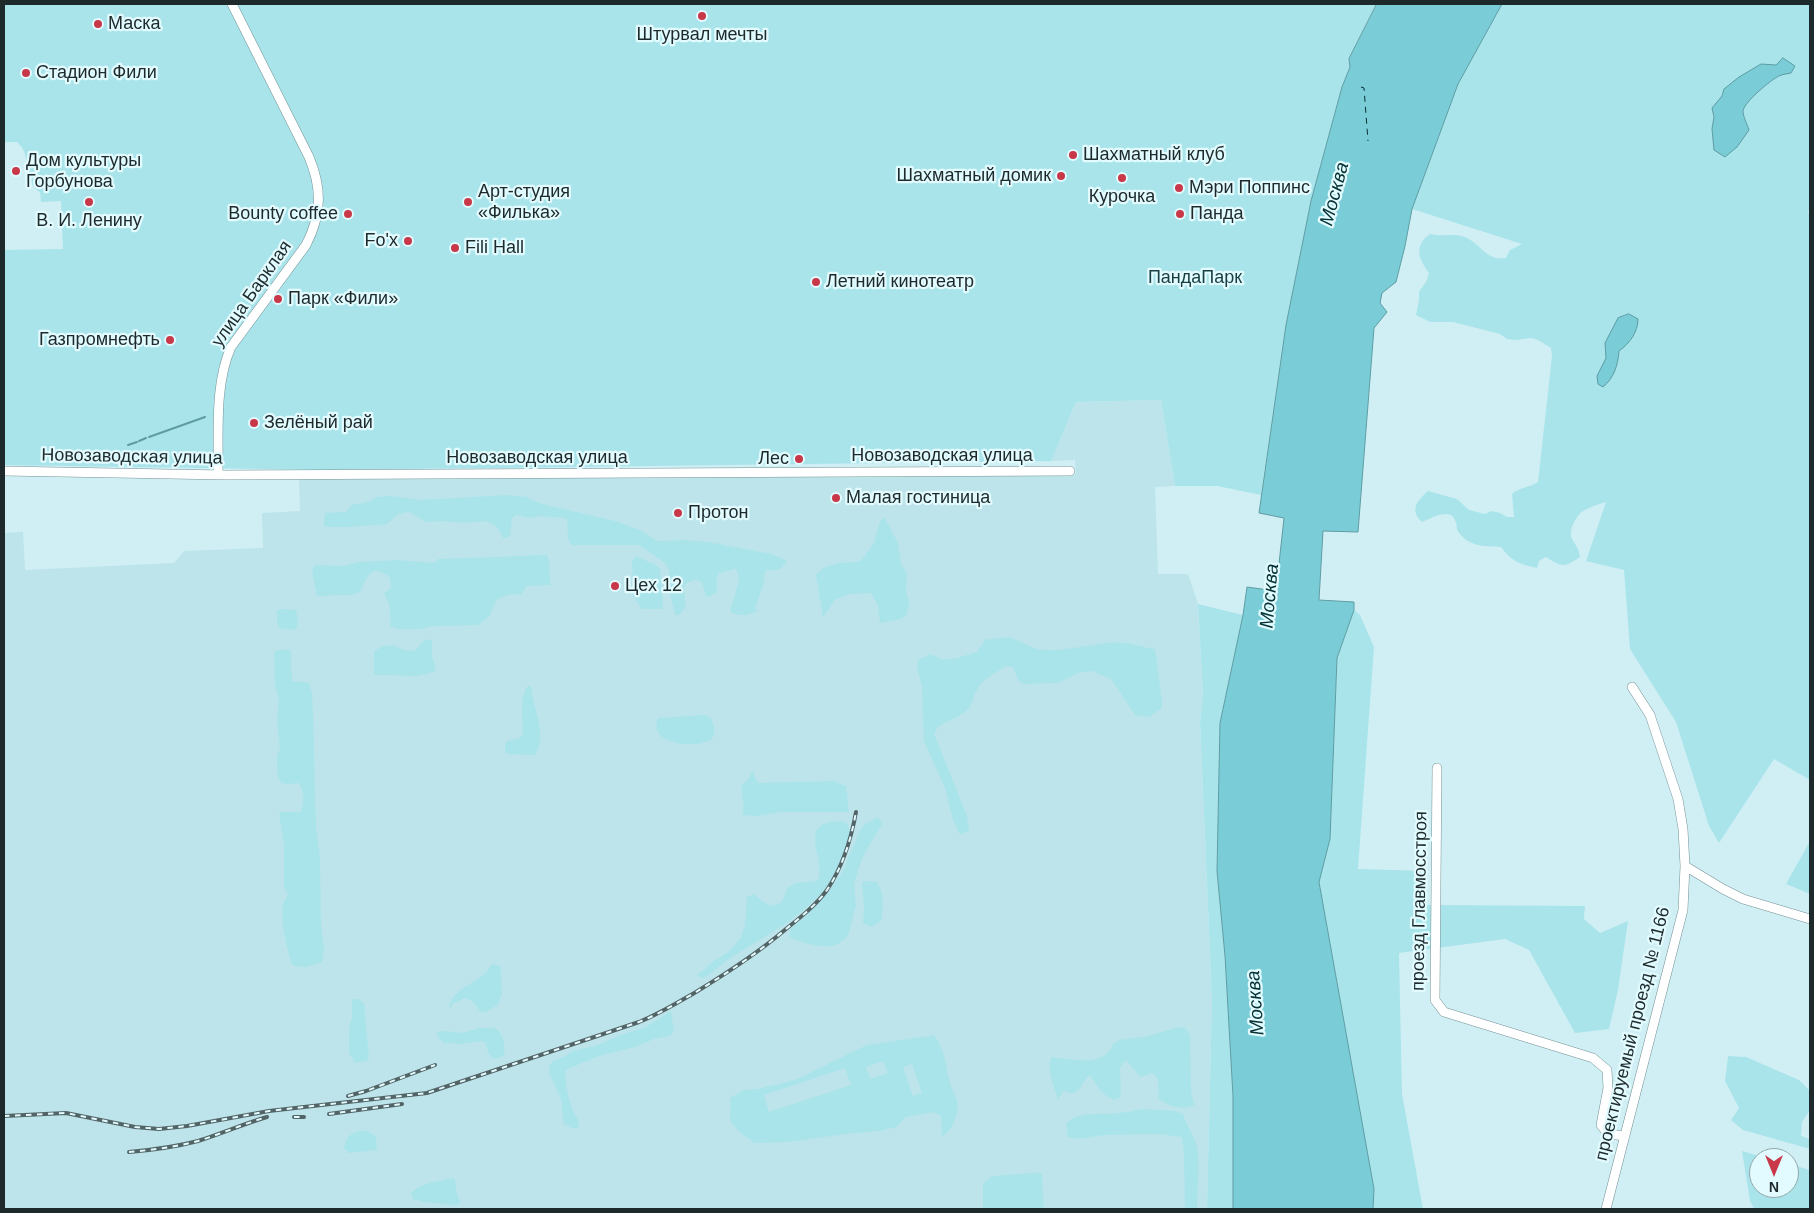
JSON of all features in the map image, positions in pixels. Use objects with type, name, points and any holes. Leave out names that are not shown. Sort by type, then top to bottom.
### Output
[{"type":"street","name":"улица Барклая","points":[[218,475],[220,386],[226,359],[231,347],[306,245],[315,226],[318,201],[318,182],[309,157],[232,4]]},
{"type":"street","name":"Новозаводская улица","points":[[4,470],[218,475],[1070,471]]},
{"type":"street","name":"проектируемый проезд № 1166","points":[[1606,1209],[1682,910],[1685,866],[1683,829],[1678,799],[1650,715],[1632,687]]},
{"type":"street","name":"проезд Главмосстроя","points":[[1437,768],[1435,1000],[1444,1012],[1593,1058],[1607,1070],[1608,1088],[1601,1126],[1608,1134],[1625,1136]]},
{"type":"street","points":[[1685,866],[1743,899],[1810,919]]},
{"type":"street","points":[[1778,909],[1810,914]]},
{"type":"street","points":[[1778,909],[1810,925]]},
{"type":"shaded area","points":[[1161,400],[1175,486],[1155,487],[1158,574],[1188,574],[1198,604],[1203,694],[1200,721],[1212,1000],[1207,1209],[4,1209],[4,533],[23,532],[25,570],[174,563],[184,551],[263,548],[262,513],[300,511],[299,478],[1076,474],[1075,460],[1051,461],[1076,402]]},
{"type":"green space","name":"ПандаПарк","points":[[4,4],[1377,4],[1349,59],[1350,66],[1342,87],[1311,201],[1286,325],[1261,495],[1217,486],[1175,486],[1161,400],[1076,402],[1051,461],[328,470],[4,465],[4,250],[63,249],[61,201],[41,202],[40,192],[31,182],[22,148],[17,142],[4,142]]},
{"type":"green space","points":[[1502,4],[1810,4],[1810,209],[1808,212],[1810,216],[1810,780],[1774,759],[1719,843],[1709,826],[1676,722],[1630,649],[1624,570],[1586,561],[1606,502],[1583,511],[1573,524],[1571,535],[1580,557],[1563,565],[1546,557],[1539,561],[1537,568],[1517,562],[1501,547],[1471,543],[1466,540],[1457,530],[1456,522],[1449,514],[1439,515],[1422,522],[1416,514],[1415,510],[1418,502],[1428,491],[1457,499],[1469,510],[1485,514],[1492,511],[1507,517],[1514,517],[1512,494],[1538,482],[1552,356],[1551,348],[1531,338],[1507,339],[1500,334],[1453,322],[1430,322],[1416,315],[1419,292],[1429,273],[1419,253],[1421,243],[1430,234],[1465,237],[1488,255],[1499,258],[1506,258],[1510,250],[1522,244],[1412,209],[1458,84]]},
{"type":"green space","points":[[508,495],[526,497],[542,504],[615,521],[640,530],[657,541],[687,540],[707,542],[772,554],[787,561],[781,569],[765,571],[763,586],[755,608],[757,611],[754,613],[741,615],[732,613],[730,610],[739,580],[736,569],[718,573],[716,581],[717,592],[710,597],[706,596],[700,581],[694,580],[685,584],[685,608],[679,615],[675,615],[668,585],[669,570],[664,562],[639,545],[572,545],[568,539],[567,519],[564,518],[541,516],[531,518],[516,515],[512,518],[510,536],[504,539],[496,526],[487,521],[464,523],[425,522],[410,512],[398,514],[387,524],[325,527],[324,524],[325,513],[346,512],[352,505],[368,502],[377,497],[390,496],[421,500]]},
{"type":"green space","points":[[885,518],[898,543],[901,564],[907,574],[906,590],[909,602],[907,614],[901,619],[880,623],[878,605],[871,593],[850,594],[836,599],[823,617],[816,575],[830,565],[861,561],[874,543],[880,521]]},
{"type":"green space","points":[[547,555],[551,585],[527,586],[521,594],[500,598],[494,604],[490,616],[478,625],[436,626],[419,629],[391,627],[389,606],[384,594],[391,588],[390,578],[384,573],[374,571],[371,573],[360,592],[351,595],[317,596],[312,572],[314,566],[318,565],[342,566],[359,562],[397,560],[434,563],[438,559]]},
{"type":"green space","points":[[635,556],[660,568],[662,609],[642,609],[633,596],[632,562]]},
{"type":"green space","points":[[1198,604],[1243,615],[1220,723],[1217,871],[1225,956],[1233,1096],[1233,1209],[1207,1209],[1212,1000],[1200,721],[1203,694]]},
{"type":"green space","points":[[277,610],[296,610],[298,621],[296,629],[279,628]]},
{"type":"green space","points":[[1354,610],[1360,615],[1374,647],[1358,869],[1427,871],[1427,905],[1585,906],[1584,919],[1600,933],[1628,921],[1618,990],[1609,1029],[1575,1033],[1529,950],[1505,939],[1399,953],[1402,1094],[1423,1209],[1373,1209],[1374,1189],[1319,882],[1330,839],[1337,658]]},
{"type":"green space","points":[[1008,637],[1034,648],[1044,650],[1060,650],[1114,643],[1126,643],[1155,649],[1162,708],[1149,717],[1135,715],[1111,679],[1091,671],[1078,673],[1058,683],[1024,684],[1018,680],[1013,667],[1006,666],[980,685],[971,705],[966,711],[943,724],[934,734],[967,816],[969,830],[960,835],[953,820],[945,788],[924,741],[922,687],[917,667],[918,660],[931,654],[943,660],[957,658],[977,652],[985,640]]},
{"type":"green space","points":[[430,639],[436,669],[434,672],[418,676],[377,675],[374,673],[374,651],[383,646],[394,645],[404,650],[416,650],[423,641]]},
{"type":"green space","points":[[289,649],[291,652],[292,681],[309,683],[312,693],[316,827],[320,858],[321,924],[324,950],[322,962],[305,967],[294,966],[291,963],[282,919],[283,904],[288,894],[284,888],[284,845],[279,813],[300,812],[303,801],[299,783],[281,783],[277,773],[277,756],[280,749],[277,720],[279,699],[275,684],[274,654],[275,651]]},
{"type":"green space","points":[[529,685],[540,729],[539,746],[536,755],[505,753],[507,741],[520,738],[523,735],[523,701],[526,688]]},
{"type":"green space","points":[[705,715],[711,718],[713,725],[713,737],[709,741],[690,744],[679,743],[668,740],[660,735],[656,728],[658,718]]},
{"type":"green space","points":[[752,770],[758,783],[834,781],[846,786],[849,812],[781,812],[757,816],[742,815],[744,808],[741,786],[749,778]]},
{"type":"green space","points":[[878,817],[882,824],[863,856],[854,884],[856,905],[848,936],[840,943],[825,946],[804,943],[789,936],[790,929],[807,915],[827,894],[843,871],[860,830],[865,824]]},
{"type":"green space","points":[[841,821],[847,823],[849,827],[850,838],[847,853],[827,887],[814,901],[782,926],[728,959],[704,978],[696,976],[715,960],[727,953],[740,939],[745,925],[747,897],[754,894],[768,904],[776,905],[783,899],[791,885],[818,880],[820,871],[815,834],[819,827],[827,823]]},
{"type":"green space","points":[[1810,841],[1810,894],[1786,884]]},
{"type":"green space","points":[[862,882],[877,882],[882,896],[883,911],[881,921],[872,927],[863,923]]},
{"type":"green space","points":[[494,964],[500,966],[502,994],[498,1005],[485,1012],[481,1012],[472,1001],[465,998],[454,1003],[449,1009],[455,995],[481,977]]},
{"type":"green space","points":[[353,999],[359,999],[364,1004],[369,1058],[367,1061],[355,1063],[349,1053],[349,1028],[352,1018]]},
{"type":"green space","points":[[671,1011],[674,1031],[670,1036],[599,1056],[565,1070],[569,1097],[579,1122],[578,1128],[571,1128],[566,1124],[564,1126],[561,1099],[549,1073],[549,1066],[553,1061],[566,1056],[572,1051],[595,1046],[646,1027]]},
{"type":"green space","points":[[1179,1027],[1186,1029],[1190,1035],[1191,1091],[1194,1105],[1185,1108],[1176,1107],[1159,1099],[1158,1079],[1153,1073],[1140,1077],[1126,1060],[1120,1067],[1121,1097],[1114,1100],[1103,1093],[1090,1075],[1080,1089],[1074,1093],[1063,1091],[1058,1100],[1050,1073],[1051,1057],[1077,1060],[1095,1059],[1109,1052],[1113,1044],[1120,1040],[1149,1036]]},
{"type":"green space","points":[[479,1028],[492,1028],[498,1031],[503,1041],[504,1056],[494,1059],[488,1053],[486,1043],[482,1041],[460,1044],[444,1043],[437,1035],[437,1032],[464,1033]]},
{"type":"green space","points":[[934,1035],[943,1051],[957,1102],[956,1117],[946,1133],[942,1136],[941,1116],[934,1112],[906,1117],[896,1127],[880,1131],[788,1142],[754,1143],[731,1122],[730,1098],[744,1090],[758,1089],[795,1080],[867,1045]],"holes":[[[883,1061],[888,1073],[870,1079],[866,1067]],[[912,1064],[922,1093],[913,1096],[903,1067]],[[845,1068],[851,1085],[769,1112],[764,1095]]]},
{"type":"green space","points":[[1728,1056],[1746,1057],[1799,1080],[1810,1091],[1810,1110],[1802,1122],[1801,1136],[1810,1139],[1810,1149],[1743,1130],[1731,1120],[1739,1108],[1725,1081]]},
{"type":"green space","points":[[1143,1109],[1176,1111],[1183,1114],[1196,1143],[1199,1167],[1197,1209],[1185,1209],[1182,1137],[1160,1134],[1104,1135],[1079,1139],[1068,1137],[1066,1123],[1071,1119],[1084,1115],[1120,1113]]},
{"type":"green space","points":[[368,1131],[376,1137],[377,1148],[375,1150],[349,1153],[344,1149],[347,1139],[351,1134]]},
{"type":"green space","points":[[1742,1151],[1749,1153],[1749,1195]]},
{"type":"green space","points":[[1799,1167],[1810,1170],[1810,1209],[1754,1209],[1750,1198],[1799,1198]]},
{"type":"green space","points":[[1035,1172],[1042,1174],[1044,1209],[983,1209],[983,1184],[989,1178]]},
{"type":"green space","points":[[453,1178],[460,1203],[458,1205],[423,1202],[413,1199],[411,1193],[420,1187]]},
{"type":"water","name":"Москва","points":[[1377,4],[1502,4],[1458,84],[1412,209],[1396,282],[1382,293],[1380,303],[1387,312],[1374,328],[1358,532],[1323,531],[1319,600],[1354,602],[1354,610],[1337,658],[1330,839],[1319,882],[1374,1189],[1373,1209],[1233,1209],[1233,1096],[1225,956],[1217,871],[1220,723],[1243,615],[1247,587],[1276,591],[1284,518],[1259,513],[1286,325],[1311,201],[1342,87],[1350,67],[1349,59]]},
{"type":"water","points":[[1783,58],[1795,66],[1791,73],[1775,78],[1748,102],[1743,113],[1749,130],[1737,147],[1725,157],[1714,150],[1712,129],[1714,117],[1712,108],[1722,96],[1724,89],[1739,77],[1761,64],[1776,65]]},
{"type":"water","points":[[1629,314],[1638,319],[1637,328],[1630,341],[1619,351],[1615,371],[1603,387],[1598,384],[1597,376],[1606,358],[1605,343],[1618,318]]},
{"type":"waterway","points":[[149,437],[205,417]]},
{"type":"waterway","points":[[139,441],[146,438]]},
{"type":"waterway","points":[[128,445],[137,442]]},
{"type":"ferry route","points":[[1361,87],[1364,88],[1368,141]]},
{"type":"railway","points":[[4,1116],[66,1113],[135,1127],[159,1129],[187,1126],[269,1111],[427,1093],[639,1022],[675,1004],[731,970],[775,938],[813,906],[827,890],[838,872],[849,843],[856,812]]},
{"type":"railway","points":[[348,1096],[435,1065]]},
{"type":"railway","points":[[329,1114],[402,1104]]},
{"type":"railway","points":[[129,1152],[164,1148],[198,1141],[267,1117]]},
{"type":"railway","points":[[294,1117],[304,1117]]},
{"type":"place","name":"Штурвал мечты","points":[[702,16]]},
{"type":"place","name":"Маска","points":[[98,24]]},
{"type":"place","name":"Стадион Фили","points":[[26,73]]},
{"type":"place","name":"Шахматный клуб","points":[[1073,155]]},
{"type":"place","name":"Дом культуры Горбунова","points":[[16,171]]},
{"type":"place","name":"Шахматный домик","points":[[1061,176]]},
{"type":"place","name":"Курочка","points":[[1122,178]]},
{"type":"place","name":"Мэри Поппинс","points":[[1179,188]]},
{"type":"place","name":"В. И. Ленину","points":[[89,202]]},
{"type":"place","name":"Арт-студия «Филька»","points":[[468,202]]},
{"type":"place","name":"Bounty coffee","points":[[348,214]]},
{"type":"place","name":"Панда","points":[[1180,214]]},
{"type":"place","name":"Fo'x","points":[[408,241]]},
{"type":"place","name":"Fili Hall","points":[[455,248]]},
{"type":"place","name":"Летний кинотеатр","points":[[816,282]]},
{"type":"place","name":"Парк «Фили»","points":[[278,299]]},
{"type":"place","name":"Газпромнефть","points":[[170,340]]},
{"type":"place","name":"Зелёный рай","points":[[254,423]]},
{"type":"place","name":"Лес","points":[[799,459]]},
{"type":"place","name":"Малая гостиница","points":[[836,498]]},
{"type":"place","name":"Протон","points":[[678,513]]},
{"type":"place","name":"Цех 12","points":[[615,586]]}]
